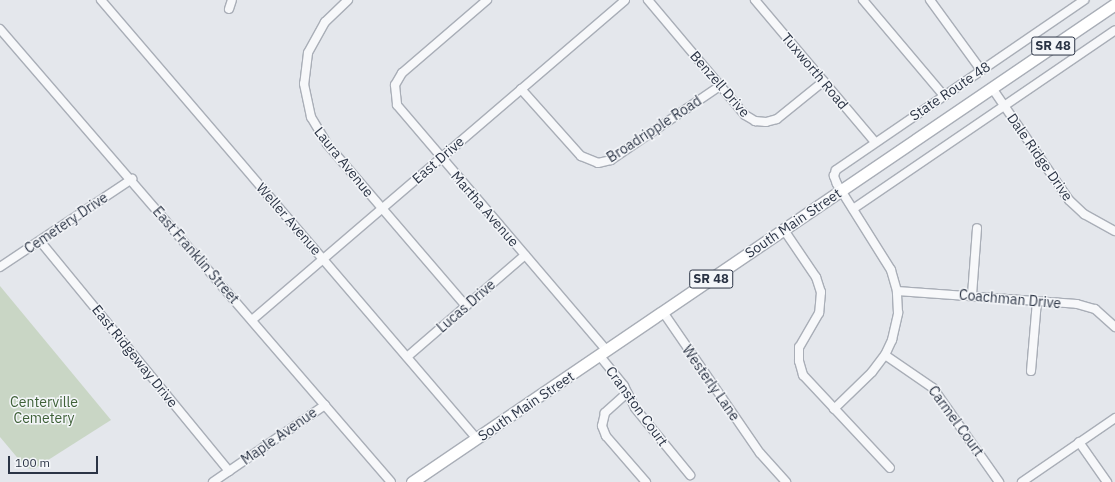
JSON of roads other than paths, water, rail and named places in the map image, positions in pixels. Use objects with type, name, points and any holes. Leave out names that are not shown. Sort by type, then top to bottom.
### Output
[{"type":"main road","name":"South Main Street","points":[[412,482],[1115,4]]},
{"type":"street","name":"Weller Avenue","points":[[101,0],[477,439]]},
{"type":"street","points":[[229,9],[232,0]]},
{"type":"street","name":"Laura Avenue","points":[[348,0],[325,22],[314,39],[306,61],[304,94],[311,117],[320,134],[466,306]]},
{"type":"street","name":"Martha Avenue","points":[[487,0],[405,70],[395,85],[395,98],[400,109],[525,255],[603,353]]},
{"type":"street","name":"East Drive","points":[[252,320],[625,0]]},
{"type":"street","name":"Benzell Drive","points":[[648,0],[745,115],[755,121],[766,122],[782,116],[824,81]]},
{"type":"street","name":"Tuxworth Road","points":[[755,0],[875,142]]},
{"type":"street","points":[[863,0],[944,96]]},
{"type":"street","points":[[930,0],[981,70]]},
{"type":"street","name":"State Route 48","points":[[897,291],[886,258],[835,180],[836,170],[1084,0]]},
{"type":"street","name":"East Franklin Street","points":[[0,29],[132,179],[391,482]]},
{"type":"street","name":"South Main Street","points":[[853,209],[1115,30]]},
{"type":"street","name":"Broadripple Road","points":[[521,89],[581,156],[598,163],[611,160],[720,86]]},
{"type":"street","name":"Dale Ridge Drive","points":[[992,88],[1069,200],[1084,214],[1115,231]]},
{"type":"street","name":"Cemetery Drive","points":[[0,267],[132,179]]},
{"type":"street","points":[[972,295],[977,228]]},
{"type":"street","points":[[784,230],[816,277],[821,292],[819,313],[799,347],[800,367],[807,381],[890,468]]},
{"type":"street","name":"East Ridgeway Drive","points":[[40,241],[229,471]]},
{"type":"street","name":"Lucas Drive","points":[[407,357],[525,255]]},
{"type":"street","points":[[834,409],[872,372],[885,355],[896,326],[897,291]]},
{"type":"street","name":"Coachman Drive","points":[[897,291],[972,295],[1087,306],[1102,314],[1115,327]]},
{"type":"street","points":[[1031,371],[1037,301]]},
{"type":"street","name":"Westerly Lane","points":[[663,312],[760,453],[786,482]]},
{"type":"street","name":"Cranston Court","points":[[603,353],[635,408],[690,475]]},
{"type":"street","name":"Carmel Court","points":[[885,355],[933,388],[999,482]]},
{"type":"street","points":[[627,393],[605,413],[602,426],[606,436],[646,482]]},
{"type":"street","name":"Maple Avenue","points":[[213,482],[325,405]]},
{"type":"street","points":[[1022,482],[1115,418]]},
{"type":"street","points":[[1079,442],[1106,482]]},
{"type":"park label","name":"Centerville Cemetery","points":[[44,410]]}]
